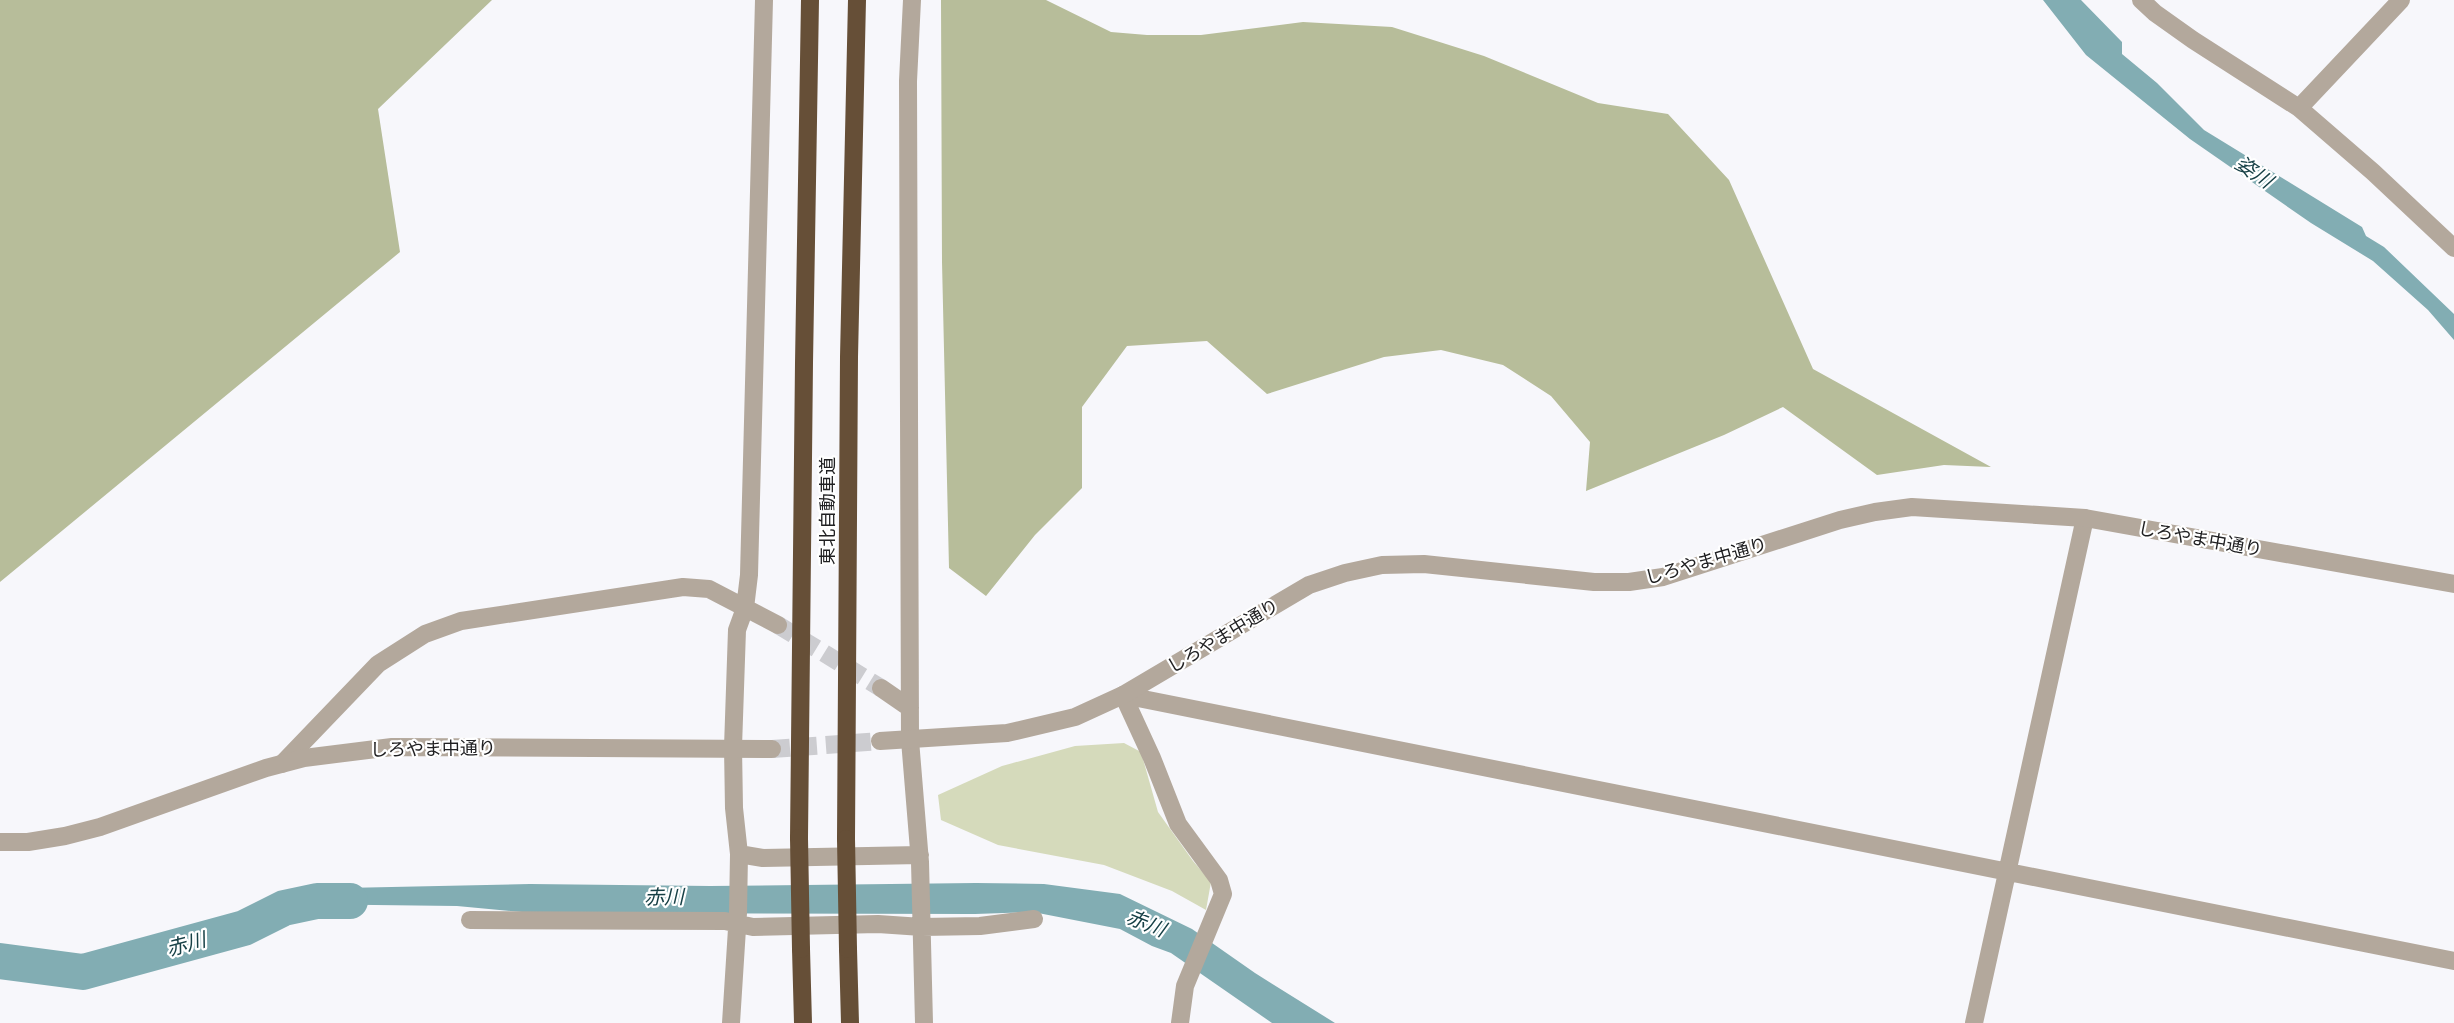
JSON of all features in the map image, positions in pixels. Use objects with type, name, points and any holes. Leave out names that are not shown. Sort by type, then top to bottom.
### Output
[{"type":"highway","name":"東北自動車道","points":[[803,1023],[799,838],[810,0]]},
{"type":"highway","name":"東北自動車道","points":[[850,1023],[846,839],[849,357],[857,0]]},
{"type":"street","points":[[731,1023],[738,919],[739,854],[734,808],[733,747],[737,630],[745,608],[749,575],[764,0]]},
{"type":"street","points":[[912,0],[908,81],[910,740],[920,859],[924,1023]]},
{"type":"street","points":[[2141,0],[2193,40],[2299,108],[2373,172],[2454,248]]},
{"type":"street","points":[[2299,108],[2401,0]]},
{"type":"street","name":"しろやま中通り","points":[[880,741],[1007,733],[1075,717],[1123,695],[1309,585],[1345,573],[1382,565],[1424,564],[1594,582],[1629,582],[1663,577],[1840,520],[1912,507],[2085,518],[2454,584]]},
{"type":"street","points":[[1974,1023],[2085,518]]},
{"type":"street","points":[[282,764],[378,664],[425,634],[461,621],[682,587],[709,589],[778,625]]},
{"type":"street","points":[[881,688],[910,708]]},
{"type":"street","points":[[1123,695],[2454,961]]},
{"type":"street","points":[[1123,695],[1152,758],[1178,824],[1219,880],[1223,894],[1185,986],[1180,1023]]},
{"type":"street","name":"しろやま中通り","points":[[0,842],[28,842],[100,827],[304,758],[392,747],[772,748]]},
{"type":"street","points":[[739,854],[763,858],[920,859]]},
{"type":"street","points":[[470,920],[725,921],[738,919],[753,927],[878,924],[980,926],[1034,919]]},
{"type":"green space","points":[[0,0],[492,0],[378,109],[400,252],[0,582]]},
{"type":"green space","points":[[941,0],[1046,0],[1111,32],[1147,35],[1201,35],[1303,22],[1392,27],[1484,56],[1598,103],[1668,114],[1729,180],[1813,369],[1991,467],[1944,465],[1877,475],[1783,407],[1724,435],[1586,491],[1590,442],[1551,396],[1503,365],[1441,350],[1384,357],[1267,394],[1207,341],[1127,346],[1082,407],[1082,488],[1035,535],[986,596],[949,568],[942,262]]},
{"type":"green space","points":[[1124,743],[1141,752],[1158,812],[1211,882],[1206,910],[1172,891],[1104,865],[998,845],[941,820],[938,795],[1002,766],[1075,746]]},
{"type":"water","name":"姿川","points":[[2043,0],[2081,0],[2122,42],[2122,54],[2157,83],[2204,130],[2362,227],[2366,236],[2384,247],[2454,314],[2454,340],[2428,310],[2373,261],[2311,223],[2190,139],[2086,55]]},
{"type":"water","points":[[530,884],[710,886],[1044,884],[1120,894],[1192,929],[1255,973],[1335,1023],[1272,1023],[1171,953],[1120,929],[1033,912],[975,914],[533,913],[457,906],[292,904],[344,888]]},
{"type":"waterway","name":"赤川","points":[[0,961],[83,972],[244,928],[284,908],[317,901],[350,901]]},
{"type":"tunnel","points":[[778,625],[881,688]]},
{"type":"tunnel","points":[[772,749],[880,741]]}]
